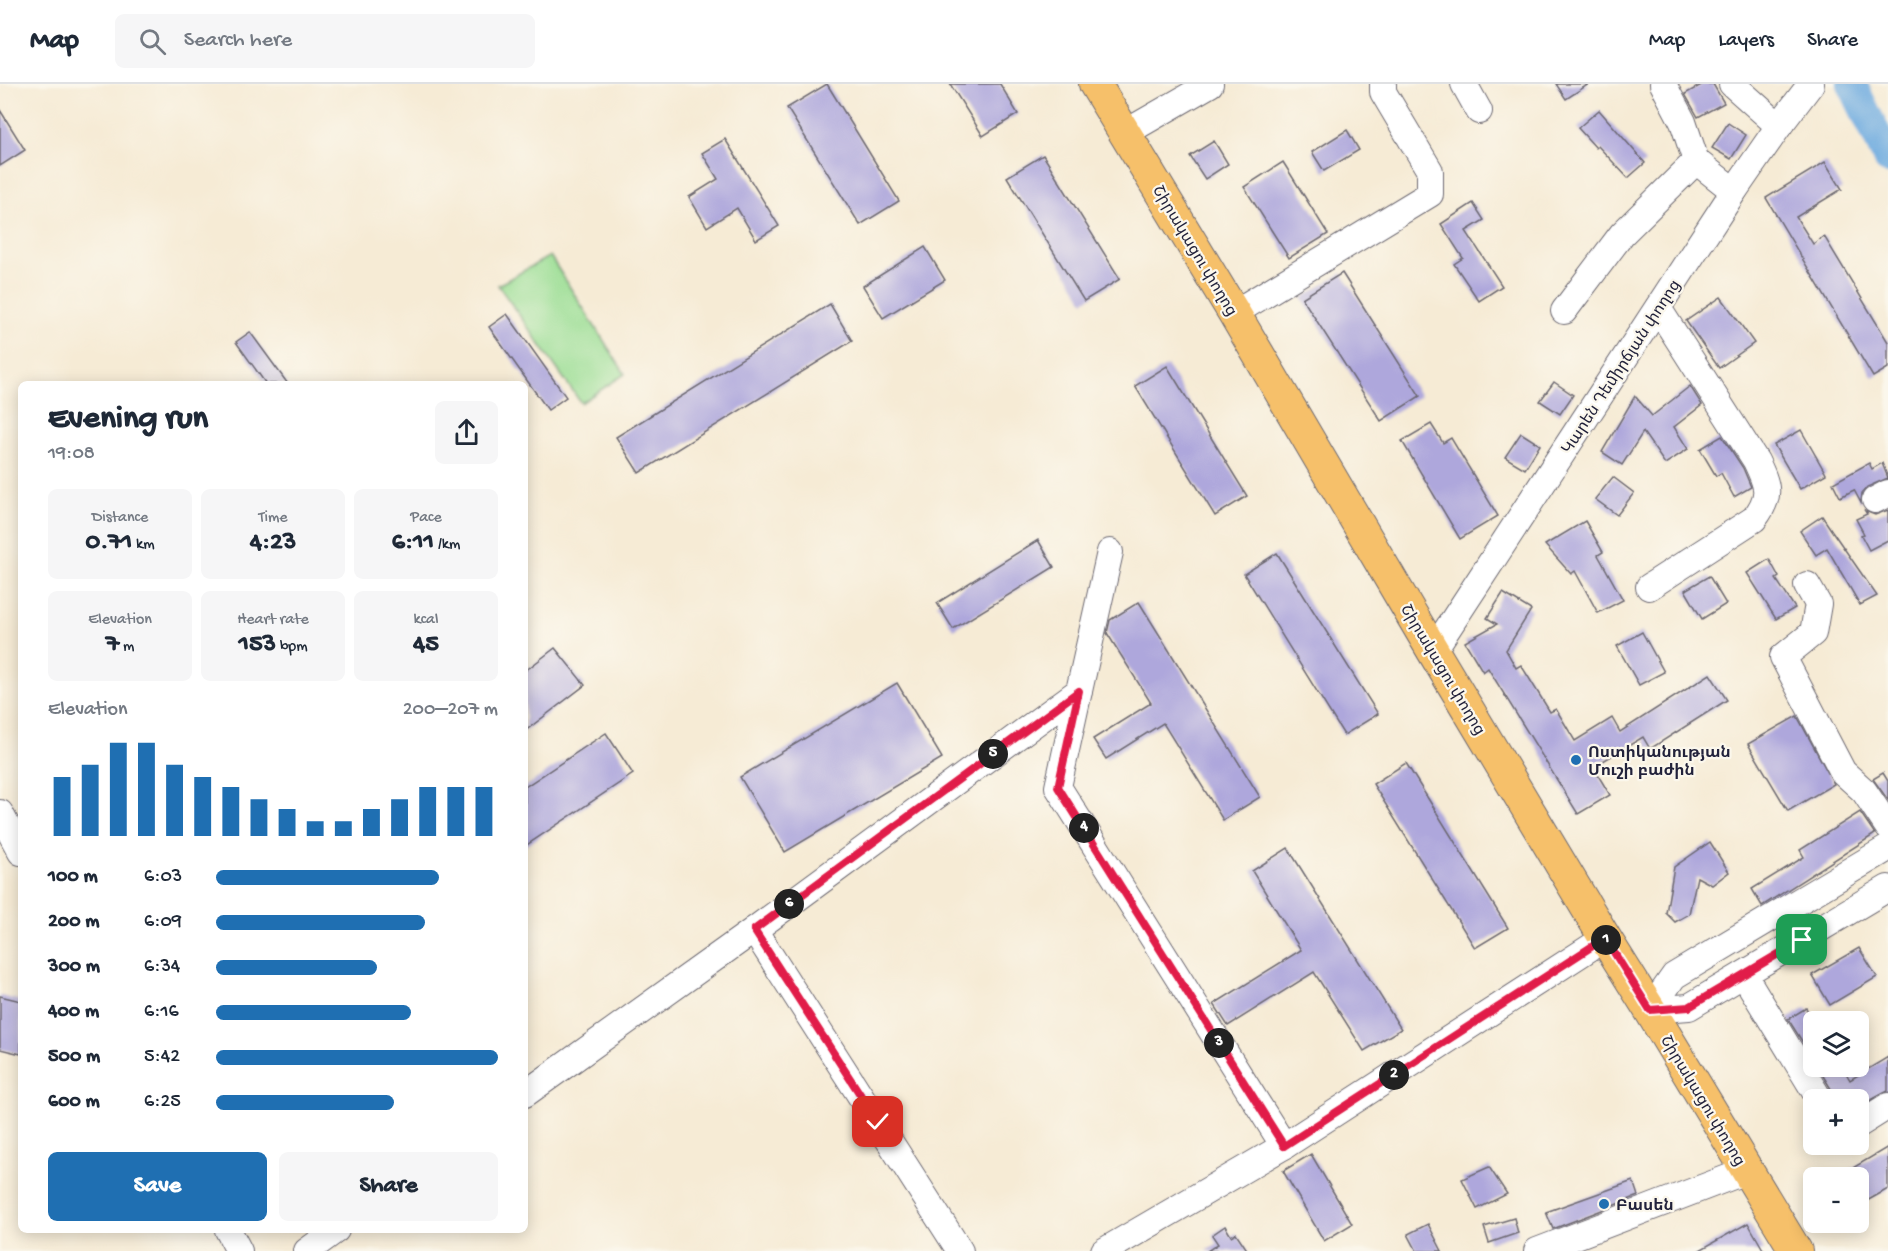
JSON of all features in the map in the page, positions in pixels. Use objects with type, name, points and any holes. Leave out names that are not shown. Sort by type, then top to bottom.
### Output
[{"type":"main road","name":"Շիրակացու փողոց","points":[[1095,84],[1234,313],[1605,938],[1796,1251]]},
{"type":"street","points":[[1125,133],[1210,84]]},
{"type":"street","points":[[1234,313],[1430,194],[1430,171],[1383,92],[1383,84]]},
{"type":"street","points":[[1464,84],[1479,111]]},
{"type":"street","points":[[1663,84],[1683,122],[1696,161],[1734,191]]},
{"type":"street","points":[[1732,84],[1779,126]]},
{"type":"street","name":"Կարեն Դեմիրճյան փողոց","points":[[1433,651],[1734,191],[1811,84]]},
{"type":"street","points":[[1564,311],[1622,234],[1696,161]]},
{"type":"street","points":[[1649,587],[1754,519],[1763,507],[1768,494],[1756,461],[1658,308]]},
{"type":"street","points":[[1110,552],[1058,787],[1284,1146]]},
{"type":"street","points":[[1807,585],[1818,604],[1813,633],[1783,657],[1843,772],[1864,791],[1888,827]]},
{"type":"street","points":[[528,1092],[754,930],[1079,691]]},
{"type":"street","points":[[0,813],[18,846]]},
{"type":"street","points":[[1650,1010],[1674,976],[1888,848]]},
{"type":"street","points":[[1843,876],[1860,906]]},
{"type":"street","points":[[1650,1010],[1689,1007],[1887,892]]},
{"type":"street","points":[[754,930],[960,1251]]},
{"type":"street","points":[[1104,1251],[1284,1146],[1605,938]]},
{"type":"street","points":[[1744,975],[1813,1089]]},
{"type":"street","points":[[1869,1118],[1888,1106]]},
{"type":"street","points":[[1537,1251],[1746,1171]]},
{"type":"street","points":[[230,1233],[239,1251]]},
{"type":"street","points":[[307,1251],[332,1233]]},
{"type":"green space","points":[[550,256],[625,374],[581,403],[498,285]]},
{"type":"building","points":[[827,84],[899,201],[860,225],[787,108]]},
{"type":"building","points":[[950,84],[1000,84],[1018,114],[983,136]]},
{"type":"building","points":[[1556,84],[1589,84],[1566,99]]},
{"type":"building","points":[[1703,84],[1713,84],[1724,103],[1698,117],[1685,94]]},
{"type":"building","points":[[0,110],[25,150],[0,166]]},
{"type":"building","points":[[1599,110],[1645,163],[1628,178],[1578,128]]},
{"type":"building","points":[[1728,123],[1746,135],[1731,159],[1712,148]]},
{"type":"building","points":[[1347,130],[1359,150],[1324,171],[1312,152]]},
{"type":"building","points":[[725,139],[779,226],[756,240],[737,208],[707,227],[689,197],[718,179],[702,153]]},
{"type":"building","points":[[1214,141],[1228,164],[1205,179],[1190,156]]},
{"type":"building","points":[[1043,155],[1120,279],[1084,301],[1007,177]]},
{"type":"building","points":[[1283,162],[1328,234],[1289,258],[1244,187]]},
{"type":"building","points":[[1825,162],[1842,189],[1796,217],[1813,244],[1824,236],[1888,342],[1888,368],[1873,377],[1766,198]]},
{"type":"building","points":[[1473,203],[1484,220],[1466,231],[1502,286],[1479,301],[1454,264],[1463,258],[1441,224]]},
{"type":"building","points":[[925,247],[945,280],[883,318],[863,286]]},
{"type":"building","points":[[1342,273],[1420,396],[1381,421],[1302,298]]},
{"type":"building","points":[[1721,297],[1754,343],[1719,368],[1686,321]]},
{"type":"building","points":[[830,304],[852,341],[639,473],[616,437]]},
{"type":"building","points":[[507,314],[566,397],[548,410],[489,327]]},
{"type":"building","points":[[250,332],[286,381],[264,381],[236,342]]},
{"type":"building","points":[[1167,366],[1247,496],[1215,516],[1135,386]]},
{"type":"building","points":[[1554,382],[1573,395],[1560,414],[1540,401]]},
{"type":"building","points":[[1690,386],[1702,405],[1674,427],[1688,449],[1665,464],[1643,432],[1622,465],[1602,452],[1635,396],[1652,416]]},
{"type":"building","points":[[1431,424],[1443,443],[1451,438],[1498,516],[1460,539],[1402,441]]},
{"type":"building","points":[[1801,430],[1826,474],[1800,489],[1774,445]]},
{"type":"building","points":[[1521,433],[1540,445],[1525,469],[1505,457]]},
{"type":"building","points":[[1722,436],[1743,468],[1751,487],[1734,497],[1721,473],[1716,476],[1700,449]]},
{"type":"building","points":[[1869,463],[1872,469],[1882,463],[1888,478],[1867,487],[1862,493],[1861,503],[1854,490],[1840,497],[1833,483]]},
{"type":"building","points":[[1613,477],[1634,493],[1617,515],[1595,499]]},
{"type":"building","points":[[1888,510],[1888,540],[1869,550],[1856,519],[1867,514],[1865,511],[1875,515]]},
{"type":"building","points":[[1822,516],[1877,596],[1860,605],[1827,548],[1816,555],[1800,531]]},
{"type":"building","points":[[1585,521],[1603,552],[1598,555],[1623,600],[1598,613],[1575,571],[1571,574],[1545,545]]},
{"type":"building","points":[[1038,540],[1054,567],[953,629],[937,603]]},
{"type":"building","points":[[1277,553],[1378,714],[1344,735],[1244,574]]},
{"type":"building","points":[[1769,559],[1779,577],[1776,579],[1795,608],[1776,619],[1747,573]]},
{"type":"building","points":[[1709,576],[1726,604],[1702,619],[1685,590]]},
{"type":"building","points":[[1503,593],[1531,610],[1506,650],[1516,668],[1521,665],[1550,712],[1556,709],[1575,741],[1612,718],[1620,732],[1710,674],[1727,700],[1650,749],[1643,737],[1593,767],[1610,795],[1578,814],[1488,668],[1483,672],[1465,642],[1497,624],[1487,618]]},
{"type":"building","points":[[1139,602],[1260,797],[1223,820],[1163,723],[1106,759],[1093,739],[1151,703],[1107,633],[1110,620]]},
{"type":"building","points":[[1642,632],[1664,672],[1639,685],[1617,646]]},
{"type":"building","points":[[555,648],[585,685],[528,729],[528,669]]},
{"type":"building","points":[[897,683],[942,758],[785,852],[740,777]]},
{"type":"building","points":[[1797,716],[1834,784],[1788,811],[1748,744]]},
{"type":"building","points":[[606,733],[633,774],[528,844],[528,785]]},
{"type":"building","points":[[1406,763],[1508,928],[1475,948],[1373,784]]},
{"type":"building","points":[[1883,773],[1888,781],[1888,800],[1873,779]]},
{"type":"building","points":[[1860,812],[1875,834],[1762,906],[1752,889],[1804,857],[1800,850]]},
{"type":"building","points":[[1710,842],[1729,872],[1712,885],[1697,877],[1689,914],[1675,922],[1666,913],[1674,867]]},
{"type":"building","points":[[1288,848],[1401,1029],[1364,1051],[1314,972],[1228,1026],[1214,1004],[1301,950],[1252,871]]},
{"type":"building","points":[[1859,948],[1877,977],[1830,1005],[1812,975]]},
{"type":"building","points":[[0,996],[18,1000],[18,1053],[0,1049]]},
{"type":"building","points":[[1806,1008],[1808,1011],[1803,1011],[1803,1043],[1788,1019]]},
{"type":"building","points":[[1888,1057],[1888,1091],[1869,1101],[1869,1089],[1831,1089],[1824,1077],[1848,1077],[1850,1080],[1855,1077],[1869,1077],[1869,1068]]},
{"type":"building","points":[[1888,1147],[1888,1189],[1869,1200],[1869,1167],[1854,1167]]},
{"type":"building","points":[[1311,1154],[1352,1224],[1324,1241],[1283,1171]]},
{"type":"building","points":[[1489,1167],[1507,1194],[1477,1209],[1462,1179]]},
{"type":"building","points":[[1633,1181],[1638,1196],[1553,1229],[1546,1212]]},
{"type":"building","points":[[1514,1218],[1518,1233],[1489,1243],[1484,1227]]},
{"type":"building","points":[[1748,1223],[1764,1251],[1698,1251]]},
{"type":"building","points":[[1428,1224],[1442,1251],[1417,1251],[1408,1234]]},
{"type":"building","points":[[1225,1226],[1231,1236],[1236,1233],[1248,1251],[1207,1251],[1218,1244],[1212,1235]]},
{"type":"waterway","points":[[1852,84],[1888,159]]},
{"type":"place","name":"Ոստիկանության Մուշի բաժին","points":[[1576,760]]},
{"type":"place","name":"Բասեն","points":[[1604,1204]]},
{"type":"route","points":[[878,1122],[754,930],[1079,691],[1058,787],[1284,1146],[1605,938],[1650,1010],[1689,1007],[1802,940]]}]
